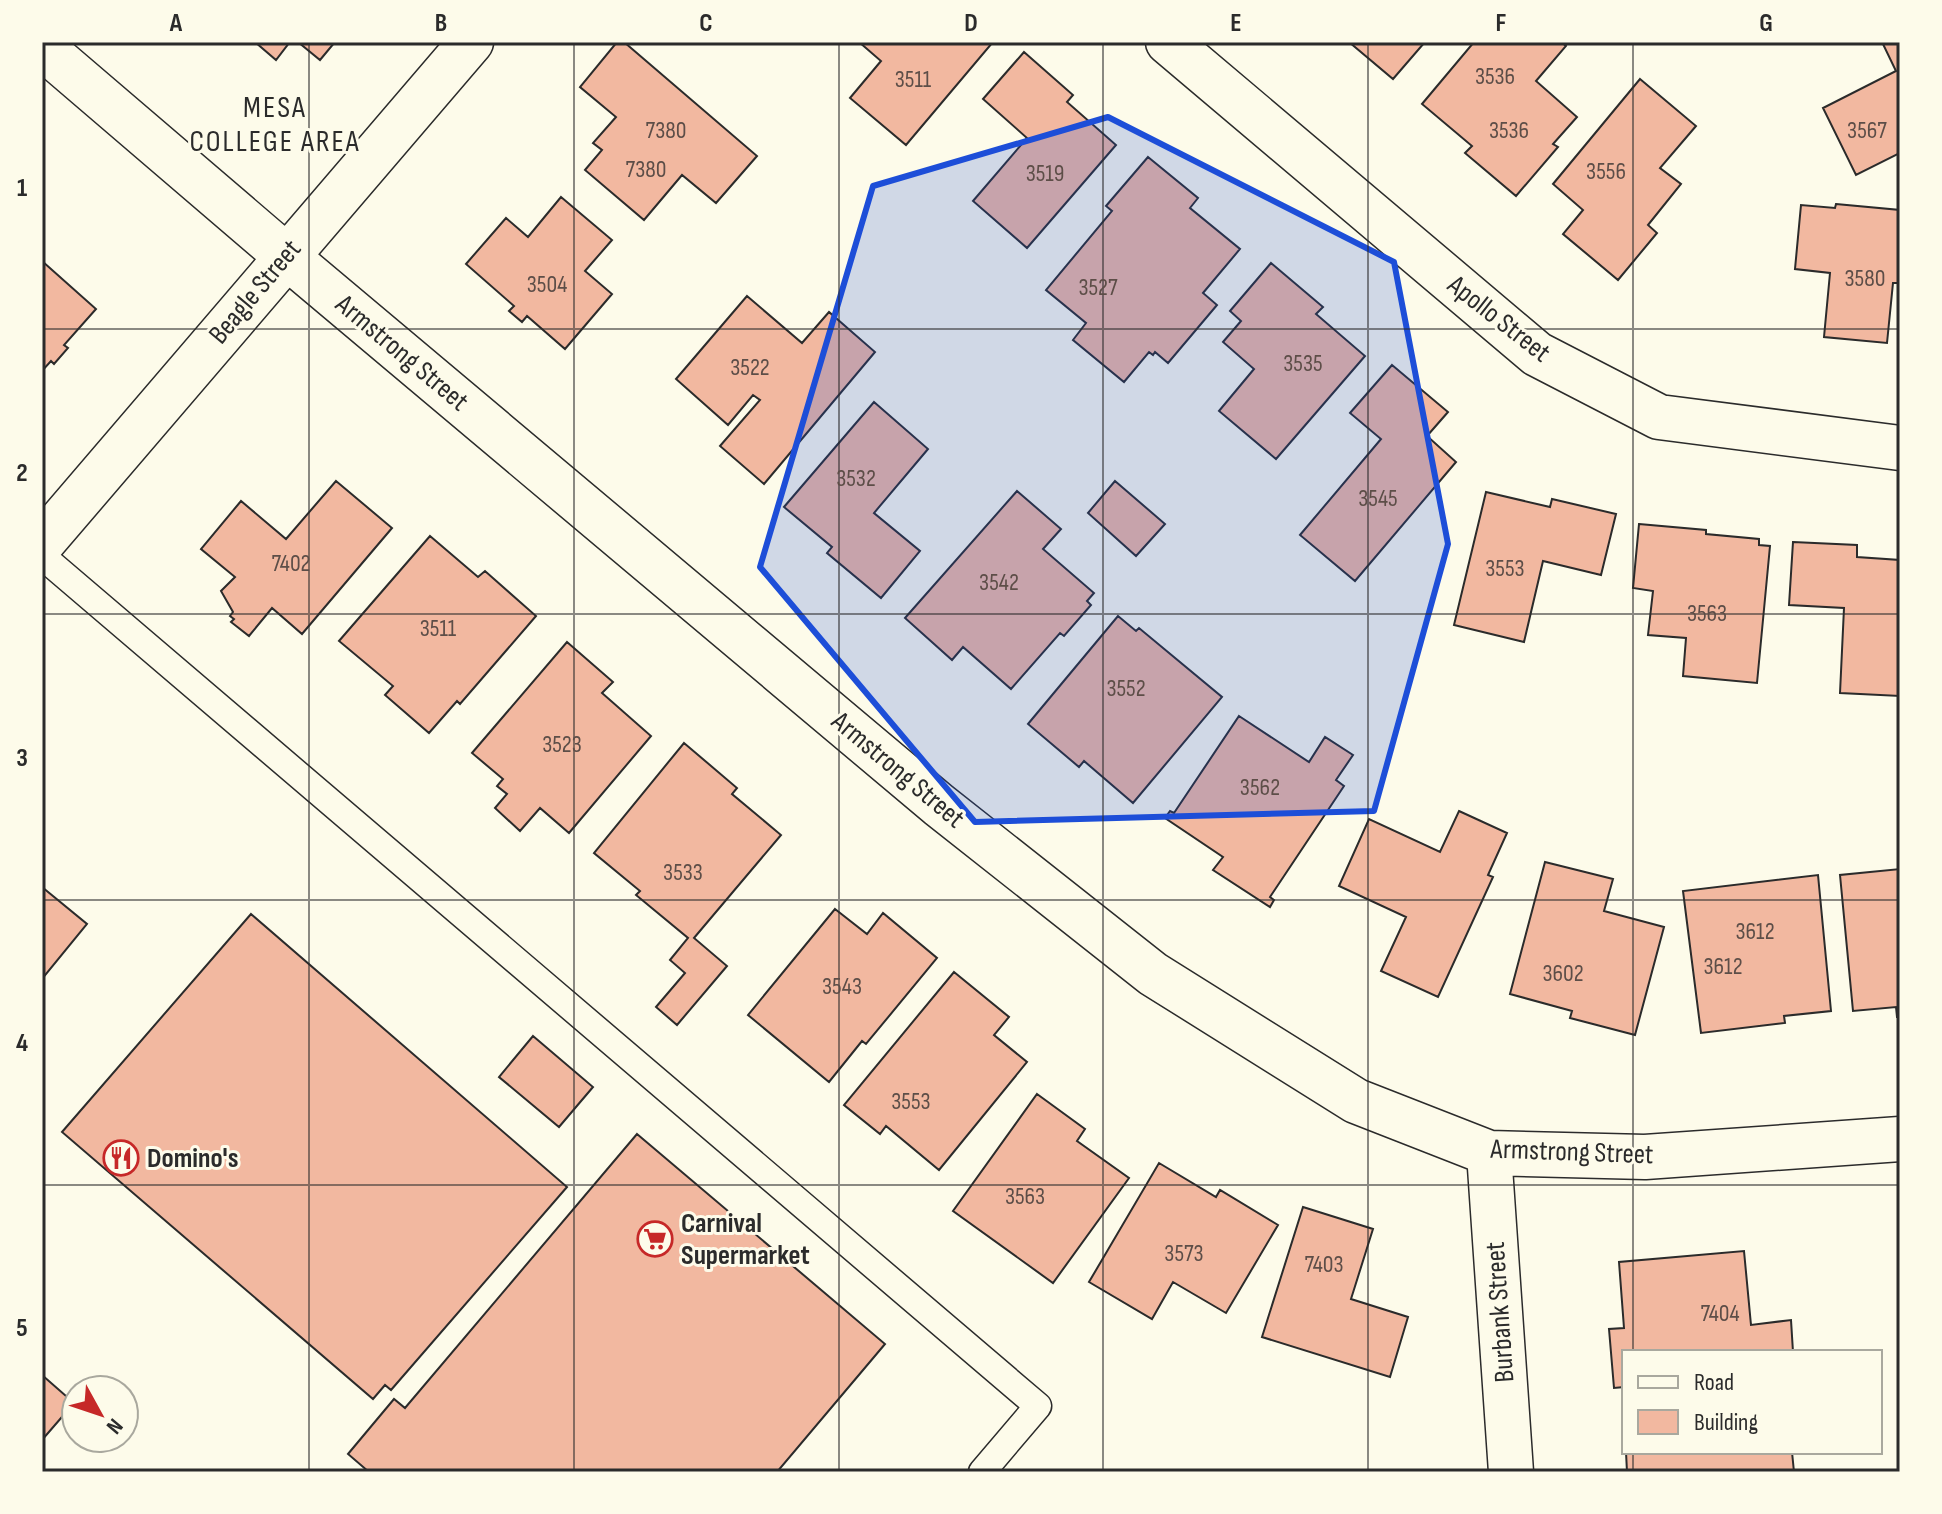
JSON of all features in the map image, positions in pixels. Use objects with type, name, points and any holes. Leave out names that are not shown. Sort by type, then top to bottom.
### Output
[{"type":"street","name":"Beagle Street","points":[[42,543],[471,42]]},
{"type":"street","name":"Apollo Street","points":[[1168,42],[1537,354],[1659,417],[1900,448]]},
{"type":"street","name":"Armstrong Street","points":[[42,47],[939,805],[1153,974],[1356,1101],[1489,1153],[1645,1157],[1900,1139]]},
{"type":"street","name":"Burbank Street","points":[[1489,1153],[1511,1472]]},
{"type":"lane","points":[[42,556],[1038,1406],[982,1472]]},
{"type":"highlighted area","points":[[1108,117],[1394,262],[1448,544],[1374,811],[975,822],[760,567],[873,186]]},
{"type":"building","points":[[255,42],[288,42],[289,43],[276,60]]},
{"type":"building","points":[[298,42],[335,42],[320,60]]},
{"type":"building","points":[[617,42],[624,42],[757,156],[716,203],[682,175],[644,220],[585,170],[602,150],[593,143],[616,117],[580,87]]},
{"type":"building","points":[[859,42],[993,42],[906,145],[850,98],[881,61]]},
{"type":"building","points":[[1349,42],[1425,42],[1393,79]]},
{"type":"building","points":[[1474,42],[1561,42],[1566,46],[1536,81],[1577,117],[1553,144],[1558,147],[1516,196],[1465,153],[1472,146],[1422,104]]},
{"type":"building","points":[[1882,42],[1900,42],[1900,153],[1856,175],[1823,108],[1896,71]]},
{"type":"building","points":[[1024,52],[1073,95],[1067,102],[1116,145],[1027,248],[973,201],[1027,138],[983,99]]},
{"type":"building","points":[[1640,79],[1696,126],[1660,168],[1681,184],[1648,225],[1657,233],[1618,280],[1563,234],[1583,210],[1553,184]]},
{"type":"building","points":[[1148,157],[1198,198],[1190,208],[1240,249],[1203,293],[1217,305],[1168,363],[1155,352],[1153,355],[1149,352],[1124,382],[1073,340],[1086,323],[1046,290],[1112,211],[1106,206]]},
{"type":"building","points":[[561,197],[612,240],[585,271],[612,294],[565,349],[527,316],[522,322],[509,311],[514,306],[466,264],[506,218],[528,237]]},
{"type":"building","points":[[1836,204],[1900,210],[1900,283],[1893,283],[1887,343],[1824,337],[1830,273],[1795,269],[1801,205],[1835,208]]},
{"type":"building","points":[[42,261],[96,309],[64,345],[68,348],[54,364],[51,361],[42,371]]},
{"type":"building","points":[[1271,263],[1323,307],[1316,314],[1365,356],[1276,459],[1219,411],[1254,369],[1223,342],[1241,321],[1230,311]]},
{"type":"building","points":[[747,296],[802,343],[829,312],[875,352],[764,484],[720,446],[760,400],[753,395],[728,425],[676,379]]},
{"type":"building","points":[[1392,365],[1448,412],[1427,436],[1456,462],[1355,581],[1300,535],[1381,439],[1350,413]]},
{"type":"building","points":[[874,402],[928,449],[874,513],[920,551],[881,598],[827,553],[832,547],[784,507]]},
{"type":"building","points":[[336,481],[392,528],[302,634],[272,608],[249,636],[231,622],[233,612],[221,591],[235,577],[201,549],[241,501],[286,539]]},
{"type":"building","points":[[1115,481],[1165,524],[1136,556],[1088,513]]},
{"type":"building","points":[[1017,491],[1061,529],[1043,549],[1094,593],[1087,601],[1091,605],[1064,636],[1060,633],[1011,689],[963,647],[952,660],[905,618]]},
{"type":"building","points":[[1486,492],[1550,507],[1552,499],[1616,514],[1601,575],[1543,561],[1524,642],[1454,625]]},
{"type":"building","points":[[1639,524],[1706,530],[1706,534],[1759,539],[1759,545],[1770,546],[1757,683],[1683,676],[1686,638],[1648,635],[1653,591],[1633,588]]},
{"type":"building","points":[[430,536],[478,577],[485,571],[536,616],[460,704],[457,701],[429,733],[385,695],[393,686],[339,641]]},
{"type":"building","points":[[1793,542],[1857,545],[1857,557],[1900,560],[1900,696],[1840,693],[1844,608],[1789,605]]},
{"type":"building","points":[[1118,616],[1136,631],[1139,628],[1222,697],[1133,803],[1084,761],[1079,767],[1028,724]]},
{"type":"building","points":[[567,642],[613,682],[602,693],[651,736],[569,833],[540,808],[520,831],[495,808],[507,794],[497,786],[503,779],[472,753]]},
{"type":"building","points":[[1239,716],[1309,762],[1325,737],[1353,755],[1336,780],[1344,786],[1270,897],[1274,900],[1270,907],[1213,870],[1223,857],[1165,818],[1170,811],[1174,813]]},
{"type":"building","points":[[684,743],[737,788],[732,794],[781,835],[694,938],[727,966],[677,1025],[656,1007],[685,973],[670,960],[688,938],[636,895],[640,891],[594,853]]},
{"type":"building","points":[[1459,811],[1507,833],[1488,875],[1493,877],[1438,997],[1381,971],[1406,917],[1339,886],[1369,819],[1440,852]]},
{"type":"building","points":[[1545,862],[1613,879],[1604,911],[1664,927],[1635,1035],[1570,1018],[1572,1011],[1510,994]]},
{"type":"building","points":[[1900,869],[1900,1017],[1897,1017],[1896,1007],[1853,1011],[1840,875]]},
{"type":"building","points":[[1818,875],[1831,1011],[1784,1016],[1785,1023],[1701,1033],[1683,891]]},
{"type":"building","points":[[42,887],[87,924],[42,979]]},
{"type":"building","points":[[835,909],[867,934],[883,913],[937,958],[866,1044],[862,1041],[829,1082],[748,1015]]},
{"type":"building","points":[[251,914],[567,1187],[391,1390],[385,1385],[373,1399],[62,1132]]},
{"type":"building","points":[[954,972],[1009,1017],[994,1035],[1027,1062],[939,1170],[886,1126],[880,1134],[844,1105]]},
{"type":"building","points":[[533,1036],[593,1087],[559,1127],[499,1077]]},
{"type":"building","points":[[1037,1094],[1085,1129],[1077,1141],[1129,1178],[1053,1283],[953,1211]]},
{"type":"building","name":"Carnival Supermarket","points":[[637,1134],[885,1344],[777,1472],[369,1472],[348,1454],[394,1399],[405,1408]]},
{"type":"building","points":[[1159,1163],[1216,1197],[1220,1190],[1278,1225],[1226,1313],[1173,1282],[1152,1319],[1089,1282]]},
{"type":"building","points":[[1303,1207],[1373,1229],[1351,1299],[1408,1317],[1390,1377],[1262,1337]]},
{"type":"building","points":[[1744,1251],[1751,1325],[1791,1320],[1793,1350],[1622,1350],[1622,1387],[1614,1388],[1609,1329],[1624,1328],[1619,1262]]},
{"type":"building","points":[[42,1375],[60,1391],[60,1419],[42,1440]]},
{"type":"building","points":[[1626,1454],[1792,1454],[1794,1472],[1627,1472]]},
{"type":"place","name":"Domino's","points":[[121,1158]]},
{"type":"place","name":"Carnival Supermarket","points":[[655,1239]]},
{"type":"district","name":"MESA COLLEGE AREA","points":[[275,125]]}]
